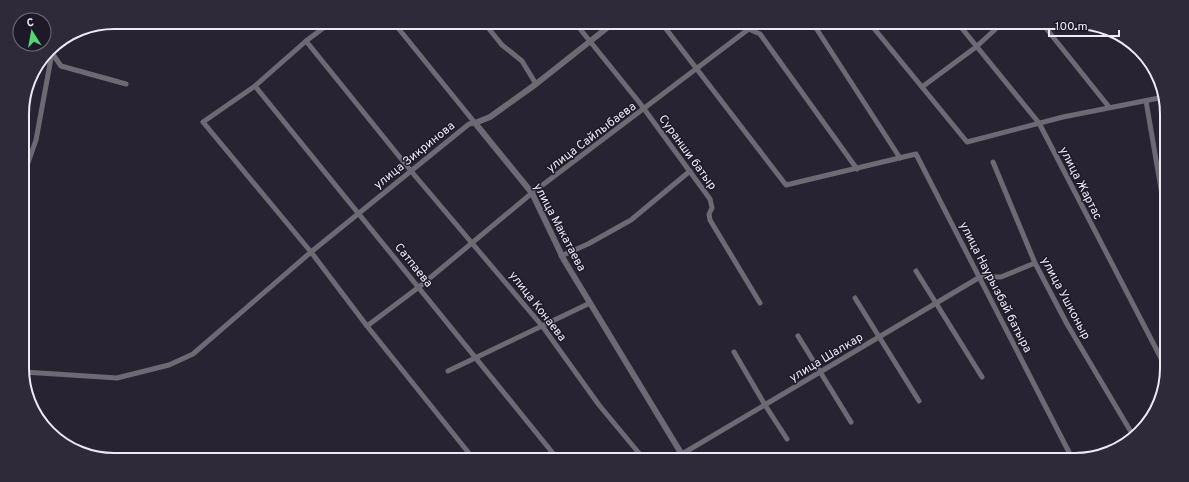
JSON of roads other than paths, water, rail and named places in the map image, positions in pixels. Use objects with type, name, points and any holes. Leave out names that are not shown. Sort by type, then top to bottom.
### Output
[{"type":"street","points":[[322,29],[306,41],[255,86],[203,122],[311,252],[367,326],[469,453]]},
{"type":"street","name":"улица Макатаева","points":[[399,29],[532,193],[562,256],[681,453]]},
{"type":"street","points":[[489,29],[502,45],[522,61],[536,84]]},
{"type":"street","name":"Суранши батыр","points":[[580,29],[644,109],[712,203],[712,208],[709,214],[710,220],[760,303]]},
{"type":"street","name":"улица Зикринова","points":[[29,372],[117,378],[169,365],[193,354],[311,252],[469,124],[490,117],[536,84],[606,29]]},
{"type":"street","points":[[666,29],[786,185],[900,158],[816,29]]},
{"type":"street","points":[[748,29],[760,34],[857,169]]},
{"type":"street","name":"улица Сайлыбаева","points":[[367,326],[419,287],[532,193],[748,29]]},
{"type":"street","points":[[874,29],[967,142],[1039,123],[1109,107],[1158,98]]},
{"type":"street","name":"улица Жартас","points":[[962,29],[1039,123],[1160,358]]},
{"type":"street","points":[[922,87],[976,47],[996,29]]},
{"type":"street","points":[[1047,29],[1109,107]]},
{"type":"street","name":"улица Конаева","points":[[306,41],[411,171],[543,326],[599,405],[639,453]]},
{"type":"street","points":[[53,55],[61,66],[126,84]]},
{"type":"street","points":[[29,160],[36,140],[52,56]]},
{"type":"street","name":"Сатпаева","points":[[255,86],[553,453]]},
{"type":"street","points":[[1146,101],[1160,183]]},
{"type":"street","name":"улица Наурызбай батыра","points":[[900,158],[916,154],[1069,453]]},
{"type":"street","name":"улица Ушконыр","points":[[993,162],[1035,262],[1068,324],[1131,432]]},
{"type":"street","points":[[562,256],[588,244],[631,220],[690,172]]},
{"type":"street","points":[[980,277],[1001,277],[1035,262]]},
{"type":"street","points":[[916,271],[982,377]]},
{"type":"street","name":"улица Шалкар","points":[[688,453],[820,372],[980,277]]},
{"type":"street","points":[[855,298],[919,401]]},
{"type":"street","points":[[448,372],[590,303]]},
{"type":"street","points":[[798,336],[851,422]]},
{"type":"street","points":[[734,352],[765,406],[787,439]]}]
